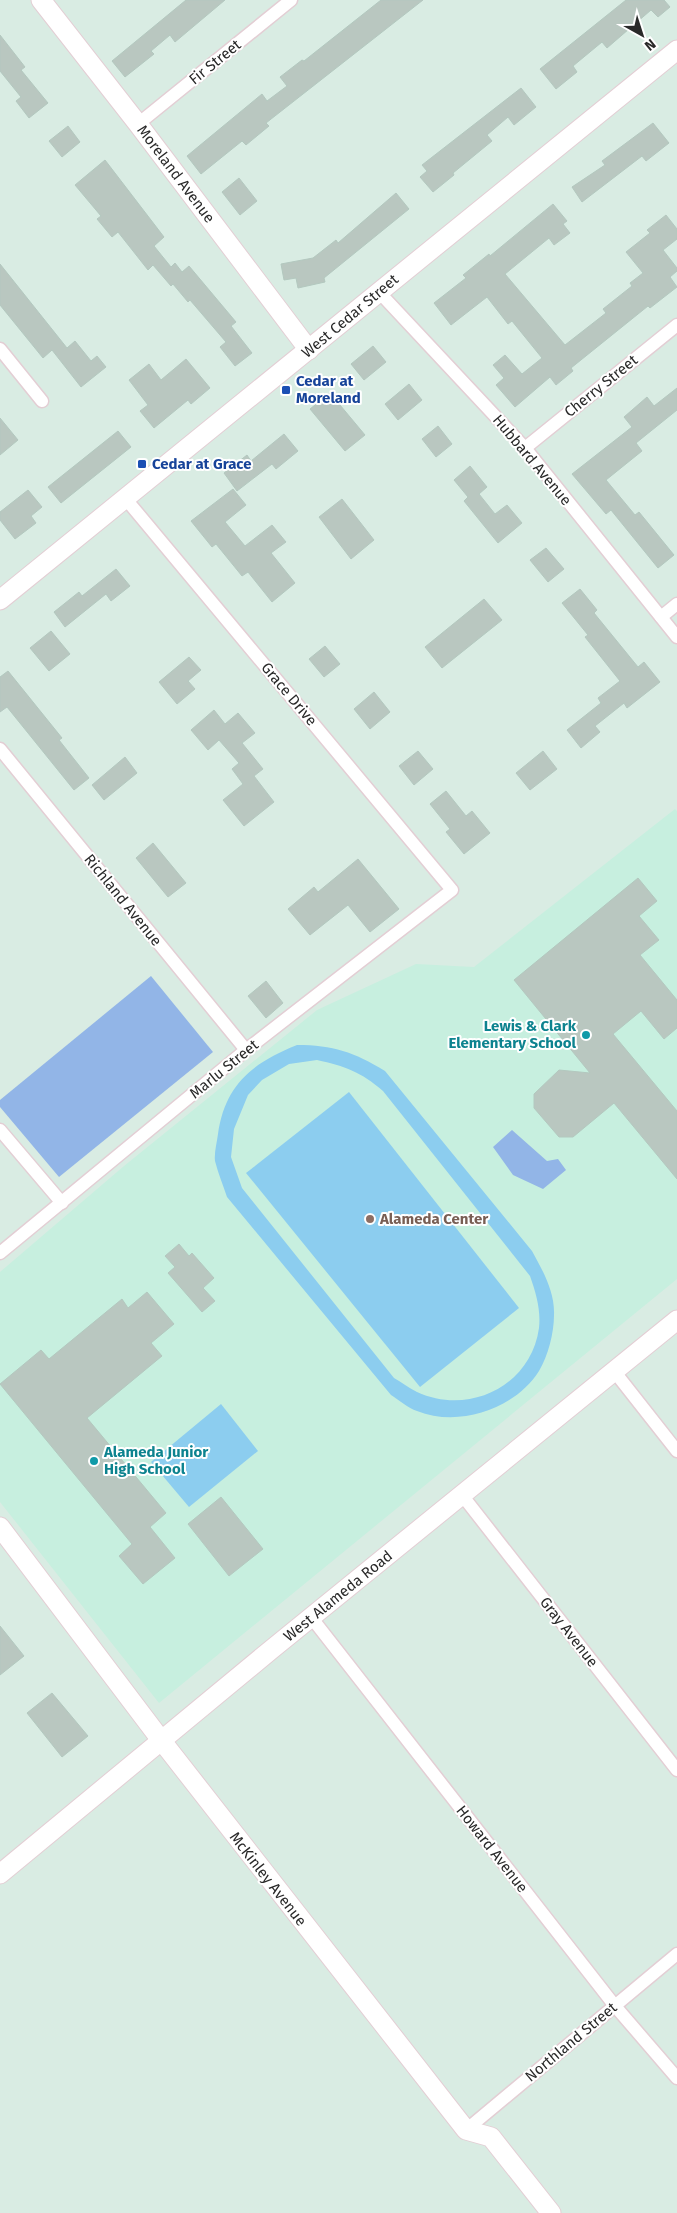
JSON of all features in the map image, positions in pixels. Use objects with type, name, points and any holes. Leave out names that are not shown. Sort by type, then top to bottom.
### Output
[{"type":"street","name":"Moreland Avenue","points":[[41,0],[138,124],[309,350]]},
{"type":"street","name":"Fir Street","points":[[138,124],[291,0]]},
{"type":"street","name":"West Cedar Street","points":[[0,600],[677,50]]},
{"type":"street","name":"Hubbard Avenue","points":[[379,292],[525,448],[677,637]]},
{"type":"street","name":"Cherry Street","points":[[525,448],[677,324]]},
{"type":"street","points":[[0,350],[42,401]]},
{"type":"street","name":"Grace Drive","points":[[126,498],[452,890]]},
{"type":"street","points":[[661,617],[677,604]]},
{"type":"street","name":"Richland Avenue","points":[[0,749],[246,1050]]},
{"type":"street","name":"Marlu Street","points":[[0,1254],[246,1050],[452,890]]},
{"type":"street","points":[[0,1130],[62,1203]]},
{"type":"street","name":"West Alameda Road","points":[[0,1874],[311,1617],[677,1320]]},
{"type":"street","points":[[614,1371],[677,1451]]},
{"type":"street","name":"Gray Avenue","points":[[462,1495],[677,1770]]},
{"type":"street","name":"McKinley Avenue","points":[[0,1527],[161,1740],[466,2130]]},
{"type":"street","name":"Howard Avenue","points":[[311,1617],[615,2006],[677,2078]]},
{"type":"street","name":"Northland Street","points":[[466,2130],[677,1954]]},
{"type":"street","points":[[466,2130],[491,2137],[551,2213]]},
{"type":"shaded area","name":"Alameda Center","points":[[675,809],[677,811],[677,1279],[159,1703],[0,1502],[0,1272],[124,1166],[317,1010],[416,964],[474,967]]},
{"type":"shaded area","points":[[151,976],[213,1052],[59,1177],[0,1107],[0,1100]]},
{"type":"shaded area","points":[[297,1045],[322,1046],[353,1054],[385,1071],[532,1251],[544,1274],[553,1298],[553,1329],[548,1351],[539,1371],[516,1396],[485,1412],[468,1416],[433,1416],[414,1410],[404,1404],[391,1395],[227,1197],[215,1158],[222,1117],[227,1102],[243,1078],[254,1068]],"holes":[[[317,1060],[360,1074],[383,1091],[530,1276],[539,1308],[539,1328],[534,1348],[524,1366],[511,1380],[494,1391],[476,1398],[457,1400],[437,1399],[417,1392],[394,1378],[242,1188],[231,1157],[234,1129],[248,1095],[262,1080],[289,1064]]]},
{"type":"shaded area","points":[[349,1092],[519,1308],[420,1387],[246,1173]]},
{"type":"shaded area","points":[[512,1130],[547,1161],[558,1159],[566,1170],[543,1189],[513,1175],[493,1147]]},
{"type":"shaded area","points":[[221,1404],[258,1451],[189,1507],[151,1462]]},
{"type":"building","points":[[186,0],[225,0],[175,42],[170,35],[151,51],[154,54],[125,77],[112,61]]},
{"type":"building","points":[[381,0],[423,0],[266,123],[269,126],[246,145],[242,141],[201,174],[187,156],[262,94],[267,101],[287,86],[280,77],[302,60],[304,61]]},
{"type":"building","points":[[626,0],[664,0],[670,7],[658,17],[651,10],[607,48],[602,42],[573,66],[577,72],[556,89],[540,69]]},
{"type":"building","points":[[0,35],[25,67],[21,70],[48,103],[29,118],[16,101],[21,97],[0,71]]},
{"type":"building","points":[[521,88],[536,107],[514,125],[508,117],[487,135],[492,141],[433,192],[420,177],[427,171],[422,165]]},
{"type":"building","points":[[653,123],[669,143],[646,161],[642,156],[582,202],[572,187],[605,165],[602,161]]},
{"type":"building","points":[[68,126],[80,142],[62,157],[49,141]]},
{"type":"building","points":[[105,160],[164,237],[154,246],[171,267],[175,263],[182,272],[189,266],[236,322],[231,326],[252,353],[235,366],[220,347],[226,342],[190,300],[188,302],[173,284],[171,286],[153,265],[148,270],[118,232],[112,237],[97,219],[101,216],[75,185]]},
{"type":"building","points":[[239,178],[257,201],[240,215],[222,192]]},
{"type":"building","points":[[396,193],[409,209],[324,278],[325,282],[298,288],[296,278],[284,280],[281,264],[313,258],[336,240],[338,243]]},
{"type":"building","points":[[553,204],[567,221],[563,224],[570,233],[554,245],[549,238],[505,274],[565,345],[606,313],[603,309],[632,286],[630,283],[643,273],[626,252],[650,233],[647,230],[666,215],[677,229],[677,239],[663,250],[677,268],[677,271],[670,277],[677,287],[650,308],[648,306],[571,368],[573,371],[556,385],[550,377],[515,407],[496,385],[504,378],[493,365],[505,355],[522,374],[542,358],[512,321],[508,324],[487,297],[451,325],[434,303],[466,278],[463,275],[489,254],[490,256]]},
{"type":"building","points":[[0,264],[67,348],[75,341],[91,361],[97,356],[106,367],[81,387],[52,350],[43,358],[0,305]]},
{"type":"building","points":[[373,346],[386,362],[364,380],[351,364]]},
{"type":"building","points":[[186,359],[210,388],[191,404],[188,400],[154,428],[140,411],[148,405],[129,380],[149,364],[161,380]]},
{"type":"building","points":[[409,384],[422,400],[398,420],[385,404]]},
{"type":"building","points":[[677,388],[677,410],[636,443],[642,451],[606,480],[635,515],[639,512],[674,555],[658,568],[611,510],[606,514],[572,474],[632,427],[624,417],[647,397],[654,406]]},
{"type":"building","points":[[330,393],[365,435],[345,451],[310,409]]},
{"type":"building","points":[[0,418],[18,440],[0,455]]},
{"type":"building","points":[[438,426],[452,444],[436,457],[422,439]]},
{"type":"building","points":[[118,431],[131,447],[61,503],[48,487]]},
{"type":"building","points":[[284,434],[298,451],[276,469],[272,464],[237,491],[224,473],[247,455],[251,461]]},
{"type":"building","points":[[470,466],[487,487],[479,494],[495,514],[507,505],[522,523],[498,543],[464,501],[468,497],[454,480]]},
{"type":"building","points":[[233,489],[246,505],[225,522],[245,546],[272,525],[286,542],[271,553],[295,583],[272,602],[248,572],[242,576],[216,544],[212,547],[191,521]]},
{"type":"building","points":[[28,490],[42,507],[31,516],[36,523],[15,539],[0,520],[0,512]]},
{"type":"building","points":[[342,499],[374,540],[351,559],[319,517]]},
{"type":"building","points":[[546,548],[564,569],[548,582],[530,560]]},
{"type":"building","points":[[116,569],[130,586],[111,601],[106,594],[65,627],[54,612],[79,592],[82,596]]},
{"type":"building","points":[[580,589],[597,610],[594,613],[638,667],[644,662],[660,682],[627,708],[624,703],[595,726],[600,732],[581,748],[567,730],[601,703],[598,698],[620,681],[585,637],[588,635],[562,603]]},
{"type":"building","points":[[484,599],[502,620],[442,668],[425,647]]},
{"type":"building","points":[[51,631],[70,654],[49,671],[30,648]]},
{"type":"building","points":[[325,646],[340,664],[324,677],[309,659]]},
{"type":"building","points":[[189,657],[201,670],[188,681],[195,689],[177,704],[159,682]]},
{"type":"building","points":[[8,671],[62,738],[59,740],[89,778],[74,790],[7,707],[0,712],[0,677]]},
{"type":"building","points":[[374,692],[390,712],[370,729],[354,709]]},
{"type":"building","points":[[214,710],[225,724],[238,713],[255,733],[242,743],[263,769],[254,776],[274,802],[244,826],[223,800],[243,784],[232,769],[239,763],[219,740],[208,750],[191,730]]},
{"type":"building","points":[[418,751],[433,769],[414,785],[399,766]]},
{"type":"building","points":[[543,751],[557,769],[530,790],[516,773]]},
{"type":"building","points":[[125,757],[137,773],[104,800],[92,785]]},
{"type":"building","points":[[446,791],[466,816],[472,811],[490,833],[464,854],[446,832],[450,829],[430,804]]},
{"type":"building","points":[[153,843],[186,883],[168,897],[136,858]]},
{"type":"building","points":[[358,859],[399,909],[370,932],[348,905],[310,935],[288,909],[314,887],[318,892]]},
{"type":"building","name":"Lewis & Clark Elementary School","points":[[638,878],[657,901],[639,916],[659,940],[640,955],[677,1000],[677,1028],[664,1039],[641,1011],[613,1034],[677,1111],[677,1179],[614,1103],[573,1137],[559,1137],[534,1108],[534,1094],[559,1070],[590,1073],[514,980]]},
{"type":"building","points":[[266,981],[283,1003],[266,1018],[248,996]]},
{"type":"building","points":[[179,1244],[189,1256],[192,1253],[214,1278],[203,1288],[215,1301],[202,1312],[168,1273],[175,1267],[165,1256]]},
{"type":"building","name":"Alameda Junior High School","points":[[147,1292],[174,1324],[151,1343],[162,1356],[87,1418],[166,1513],[150,1527],[175,1558],[143,1584],[119,1556],[132,1544],[0,1384],[41,1350],[49,1359],[122,1299],[128,1308]]},
{"type":"building","points":[[221,1497],[263,1549],[229,1576],[188,1524]]},
{"type":"building","points":[[0,1626],[24,1656],[0,1675]]},
{"type":"building","points":[[52,1693],[88,1736],[62,1757],[27,1713]]},
{"type":"place","name":"Cedar at Moreland","points":[[286,390]]},
{"type":"place","name":"Cedar at Grace","points":[[142,464]]},
{"type":"place","name":"Lewis & Clark Elementary School","points":[[586,1035]]},
{"type":"place","name":"Alameda Center","points":[[370,1219]]},
{"type":"place","name":"Alameda Junior High School","points":[[94,1461]]}]
